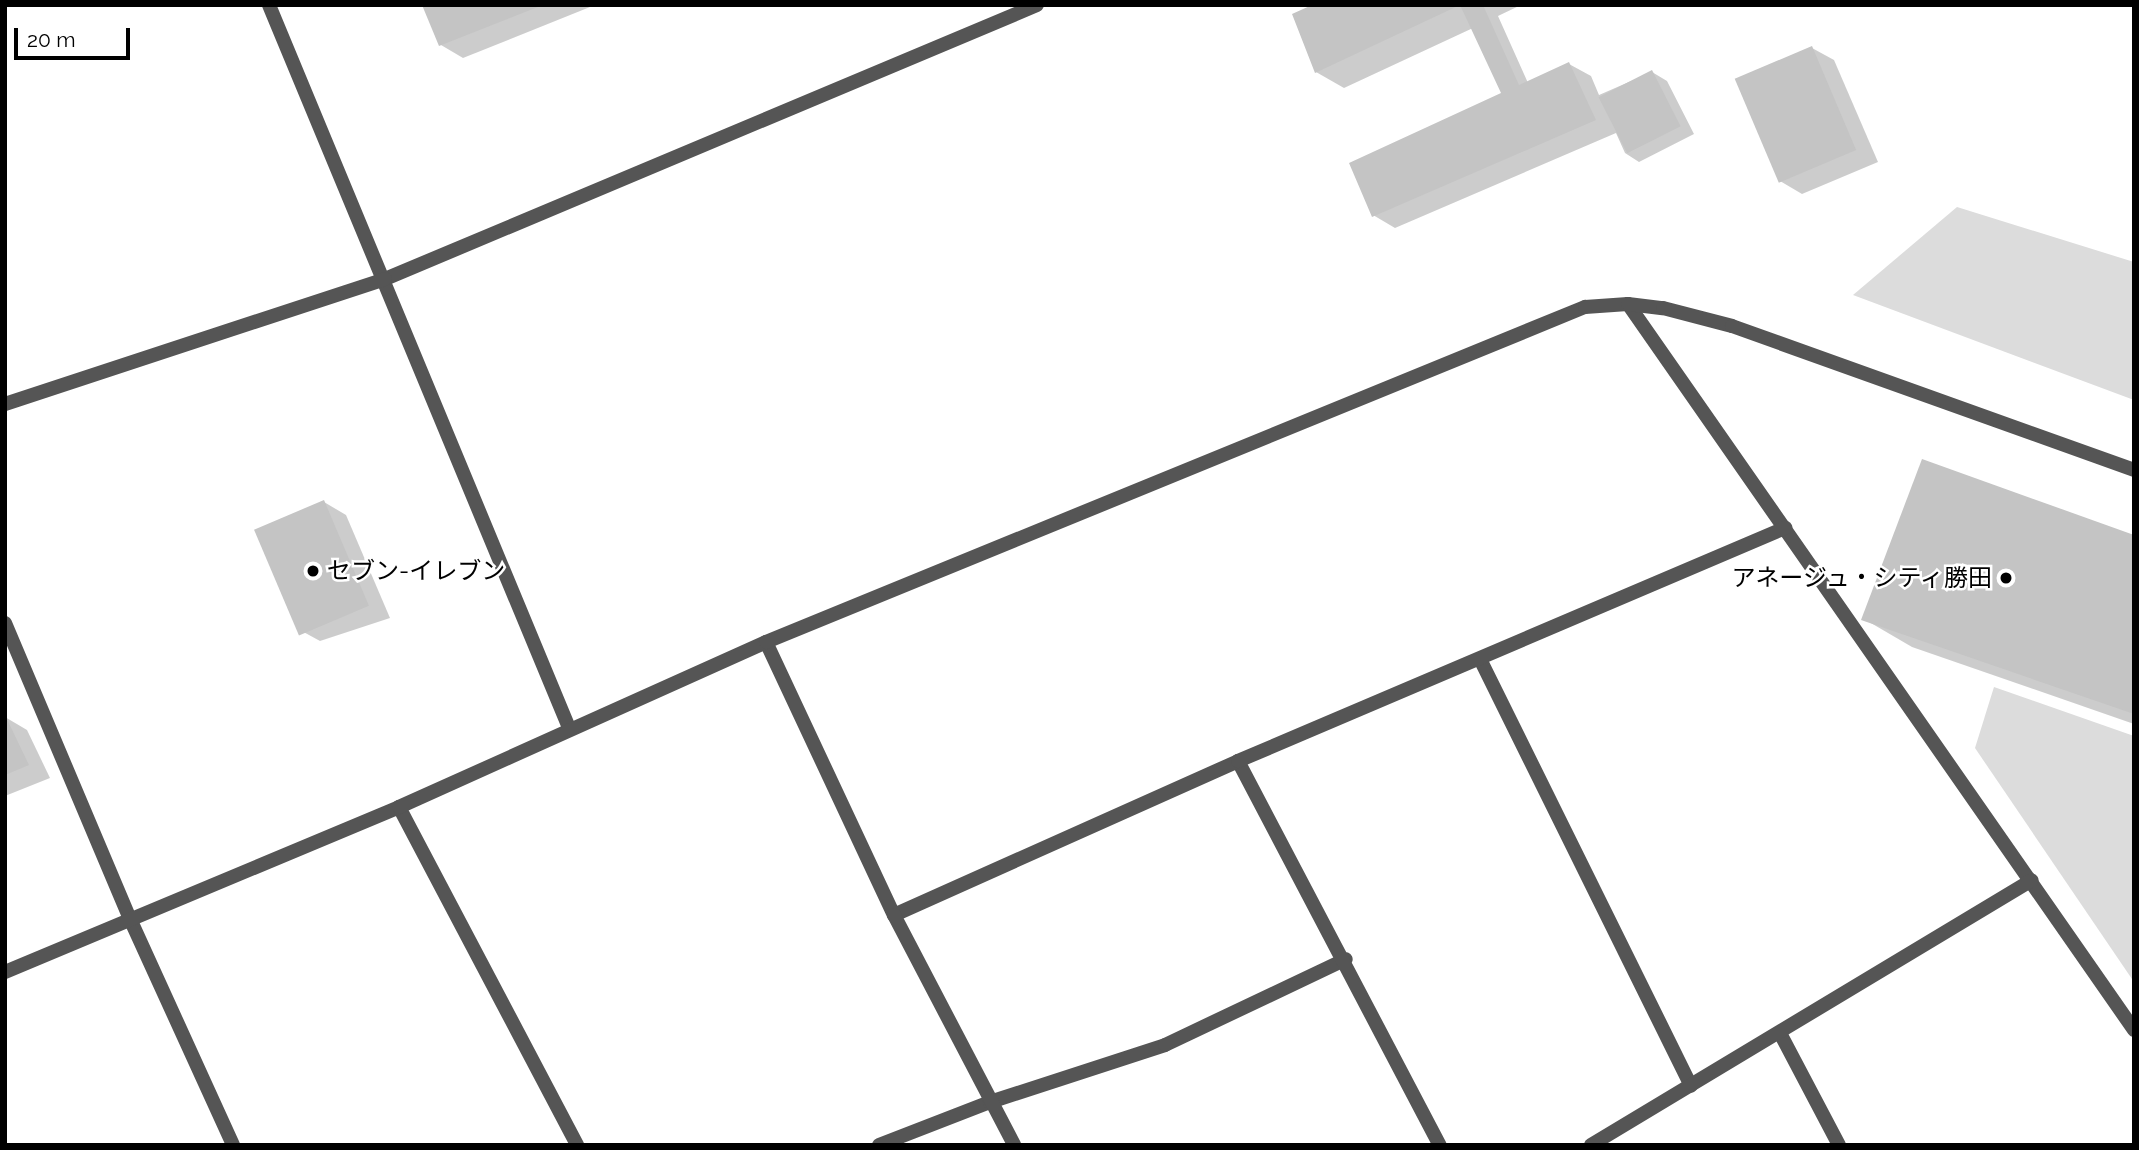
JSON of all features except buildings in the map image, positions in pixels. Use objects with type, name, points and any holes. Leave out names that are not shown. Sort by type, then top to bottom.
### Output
[{"type":"street","points":[[269,5],[385,279],[569,728]]},
{"type":"street","points":[[5,404],[385,279],[1037,5]]},
{"type":"street","points":[[5,972],[399,807],[569,728],[766,642],[1584,307],[1628,304],[1732,326],[2134,470]]},
{"type":"street","points":[[1628,304],[2134,1030]]},
{"type":"street","points":[[894,915],[1238,761],[1785,528]]},
{"type":"street","points":[[5,623],[131,921],[233,1145]]},
{"type":"street","points":[[766,642],[894,915],[1014,1145]]},
{"type":"street","points":[[1480,659],[1691,1086]]},
{"type":"street","points":[[1238,761],[1346,959],[1440,1145]]},
{"type":"street","points":[[399,807],[577,1145]]},
{"type":"street","points":[[1591,1145],[1781,1035],[2032,880]]},
{"type":"street","points":[[879,1145],[990,1102],[1165,1045],[1346,959]]},
{"type":"street","points":[[1781,1035],[1839,1145]]},
{"type":"shaded area","points":[[1957,207],[2134,262],[2134,400],[1853,295]]},
{"type":"shaded area","points":[[1994,687],[2134,736],[2134,982],[1975,748]]},
{"type":"place","name":"セブン-イレブン","points":[[313,571]]},
{"type":"place","name":"アネージュ・シティ勝田","points":[[2006,578]]}]
